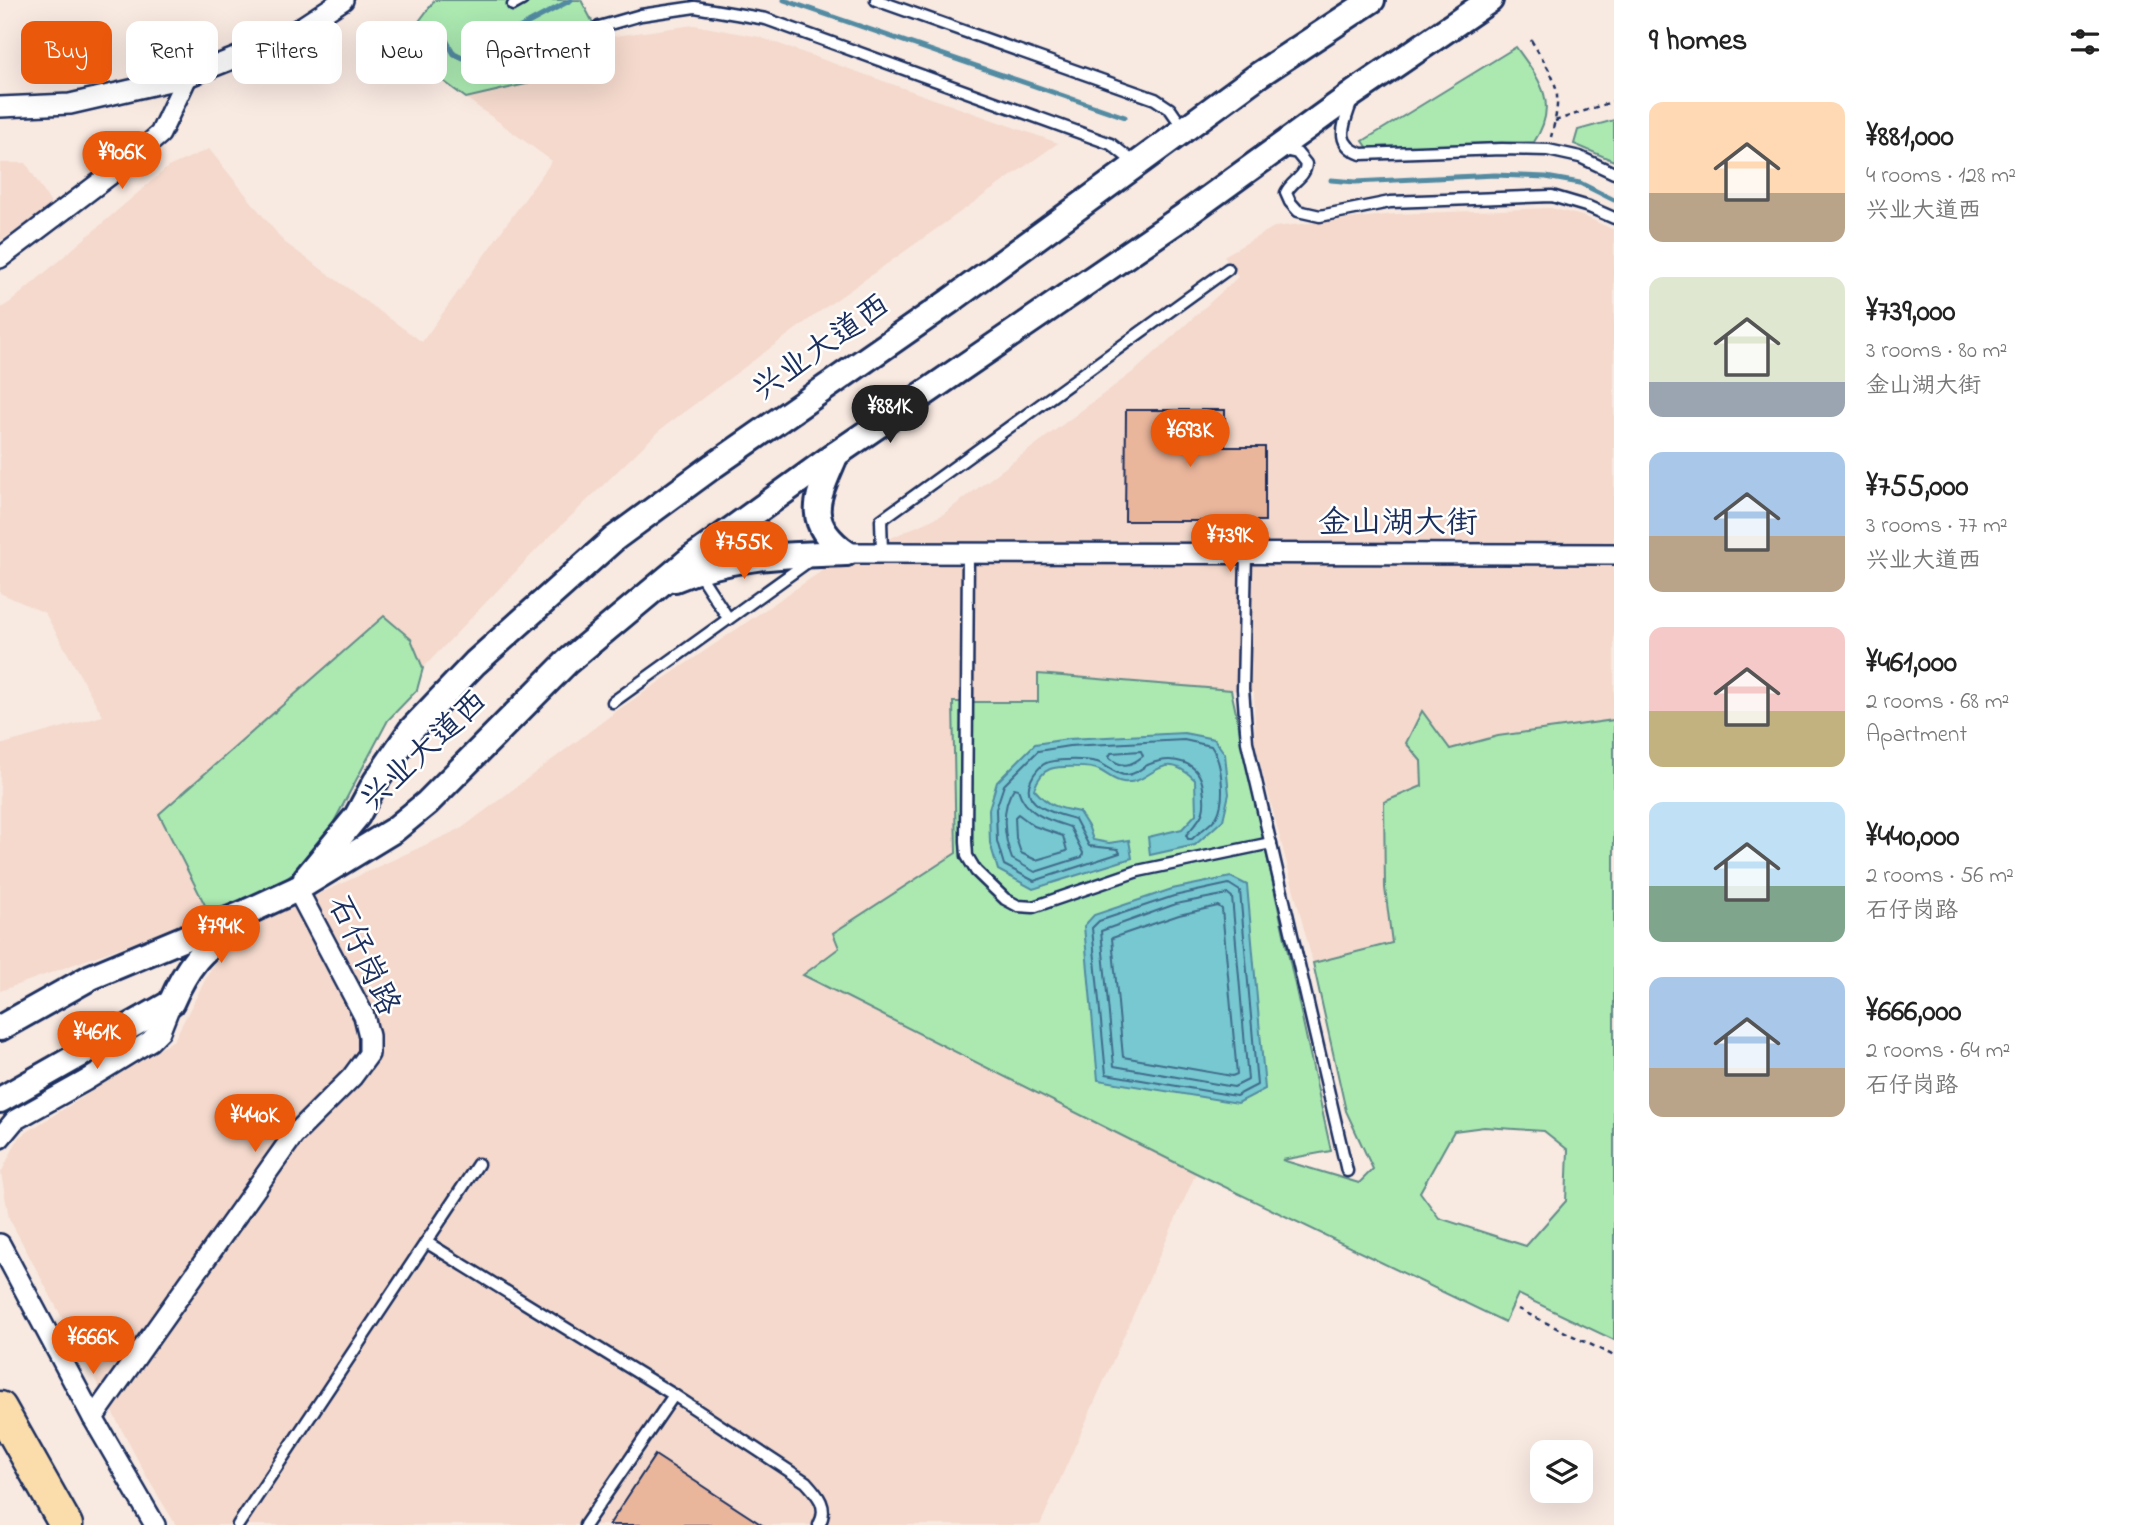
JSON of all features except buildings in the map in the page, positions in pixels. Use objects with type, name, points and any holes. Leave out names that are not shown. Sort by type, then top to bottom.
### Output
[{"type":"main road","points":[[0,1408],[66,1525]]},
{"type":"street","points":[[218,65],[285,38],[343,0]]},
{"type":"street","name":"兴业大道西","points":[[297,889],[357,816],[376,781],[411,730],[475,663],[615,538],[713,466],[950,301],[1260,74],[1372,0]]},
{"type":"street","name":"兴业大道西","points":[[297,889],[394,831],[427,803],[567,662],[732,528],[1173,224],[1354,93],[1490,0]]},
{"type":"street","points":[[0,107],[70,104],[157,84]]},
{"type":"street","points":[[0,258],[160,134],[184,84]]},
{"type":"street","points":[[836,454],[818,497],[818,513],[820,528],[830,542],[846,553]]},
{"type":"street","points":[[639,601],[677,578],[735,559],[846,553]]},
{"type":"street","name":"金山湖大街","points":[[846,553],[1614,554]]},
{"type":"street","points":[[0,1028],[91,976],[297,889]]},
{"type":"street","name":"石仔岗路","points":[[93,1418],[293,1136],[352,1077],[369,1054],[369,1036],[364,1016],[297,889]]},
{"type":"street","points":[[0,1138],[15,1120],[150,1041],[160,1031],[184,974],[201,952],[247,912]]},
{"type":"street","points":[[0,1100],[171,1003]]},
{"type":"street","points":[[0,1244],[93,1418],[155,1525]]},
{"type":"lane","points":[[876,0],[1155,99],[1170,109],[1184,129]]},
{"type":"lane","points":[[615,23],[641,15],[695,8],[766,19],[1111,144],[1136,164]]},
{"type":"lane","points":[[1354,93],[1342,133],[1349,150],[1361,154],[1548,150],[1580,157],[1614,173]]},
{"type":"lane","points":[[1277,148],[1297,153],[1306,164],[1303,174],[1289,186],[1286,193],[1290,202],[1298,211],[1320,216],[1390,202],[1552,197],[1589,207],[1614,218]]},
{"type":"lane","points":[[882,552],[881,520],[1228,269]]},
{"type":"lane","points":[[968,553],[967,856],[976,871],[1005,899],[1018,906],[1033,907],[1138,871],[1270,843]]},
{"type":"lane","points":[[613,702],[818,554]]},
{"type":"lane","points":[[1245,554],[1243,689],[1247,742],[1347,1171]]},
{"type":"lane","points":[[698,571],[728,618]]},
{"type":"lane","points":[[238,1525],[478,1164]]},
{"type":"lane","points":[[426,1242],[674,1395],[806,1482],[821,1498],[824,1517],[819,1525]]},
{"type":"lane","points":[[585,1525],[674,1395]]},
{"type":"path","points":[[1531,40],[1554,76],[1559,103],[1548,150]]},
{"type":"path","points":[[1555,121],[1614,101]]},
{"type":"path","points":[[1518,1309],[1614,1356]]},
{"type":"shaded area","points":[[694,25],[759,37],[1058,143],[823,309],[661,429],[540,546],[423,668],[411,639],[159,814],[210,915],[0,991],[0,745],[103,716],[45,613],[0,593],[0,309],[168,167],[209,149],[284,242],[422,342],[552,161],[466,98],[526,84],[615,84],[615,36]]},
{"type":"shaded area","points":[[0,163],[26,163],[53,207],[0,241]]},
{"type":"shaded area","points":[[1551,208],[1586,217],[1614,230],[1614,720],[1498,736],[1449,750],[1422,712],[1422,786],[1384,802],[1385,888],[1392,943],[1313,963],[1255,743],[1254,692],[1039,674],[1039,702],[953,703],[956,853],[833,933],[839,948],[804,975],[1196,1173],[1040,1525],[176,1525],[148,1479],[9,1218],[1,1173],[19,1137],[174,1040],[228,936],[462,828],[618,710],[829,566],[942,515],[1137,369],[1238,277],[1224,256],[1274,227],[1395,214]]},
{"type":"green space","points":[[435,0],[581,0],[592,21],[461,21],[461,84],[526,84],[466,98],[447,84],[447,21],[419,21]]},
{"type":"green space","points":[[1516,47],[1539,81],[1546,103],[1542,128],[1534,142],[1368,148],[1363,141]]},
{"type":"green space","points":[[1614,120],[1614,161],[1574,144],[1578,130]]},
{"type":"green space","points":[[384,616],[411,639],[423,668],[417,690],[388,720],[318,852],[283,882],[210,915],[159,814]]},
{"type":"green space","points":[[1038,674],[1231,690],[1331,1151],[1282,1160],[1359,1183],[1373,1169],[1346,1111],[1313,963],[1392,943],[1385,888],[1384,802],[1422,786],[1421,761],[1406,743],[1422,711],[1450,749],[1498,736],[1614,720],[1614,1340],[1518,1294],[1505,1322],[1196,1173],[803,975],[839,948],[833,933],[956,853],[953,702],[1038,702]],"holes":[[[1484,1127],[1544,1131],[1568,1150],[1566,1201],[1526,1246],[1439,1218],[1420,1192],[1454,1131]]]},
{"type":"water","points":[[1184,733],[1214,739],[1225,754],[1229,794],[1223,820],[1195,845],[1150,855],[1148,837],[1182,829],[1196,814],[1195,780],[1183,770],[1164,766],[1133,782],[1123,782],[1095,769],[1054,768],[1042,775],[1034,789],[1054,805],[1079,812],[1093,840],[1109,843],[1129,840],[1132,858],[1033,889],[998,870],[990,843],[989,809],[997,782],[1035,744],[1068,739]]},
{"type":"water","points":[[1231,877],[1247,885],[1265,1089],[1238,1103],[1098,1080],[1084,926],[1094,915],[1172,889]]},
{"type":"waterway","points":[[447,42],[454,54],[463,58],[571,0]]},
{"type":"waterway","points":[[784,0],[1125,117]]},
{"type":"waterway","points":[[1331,180],[1355,182],[1495,175],[1546,177],[1580,183],[1614,200]]}]
